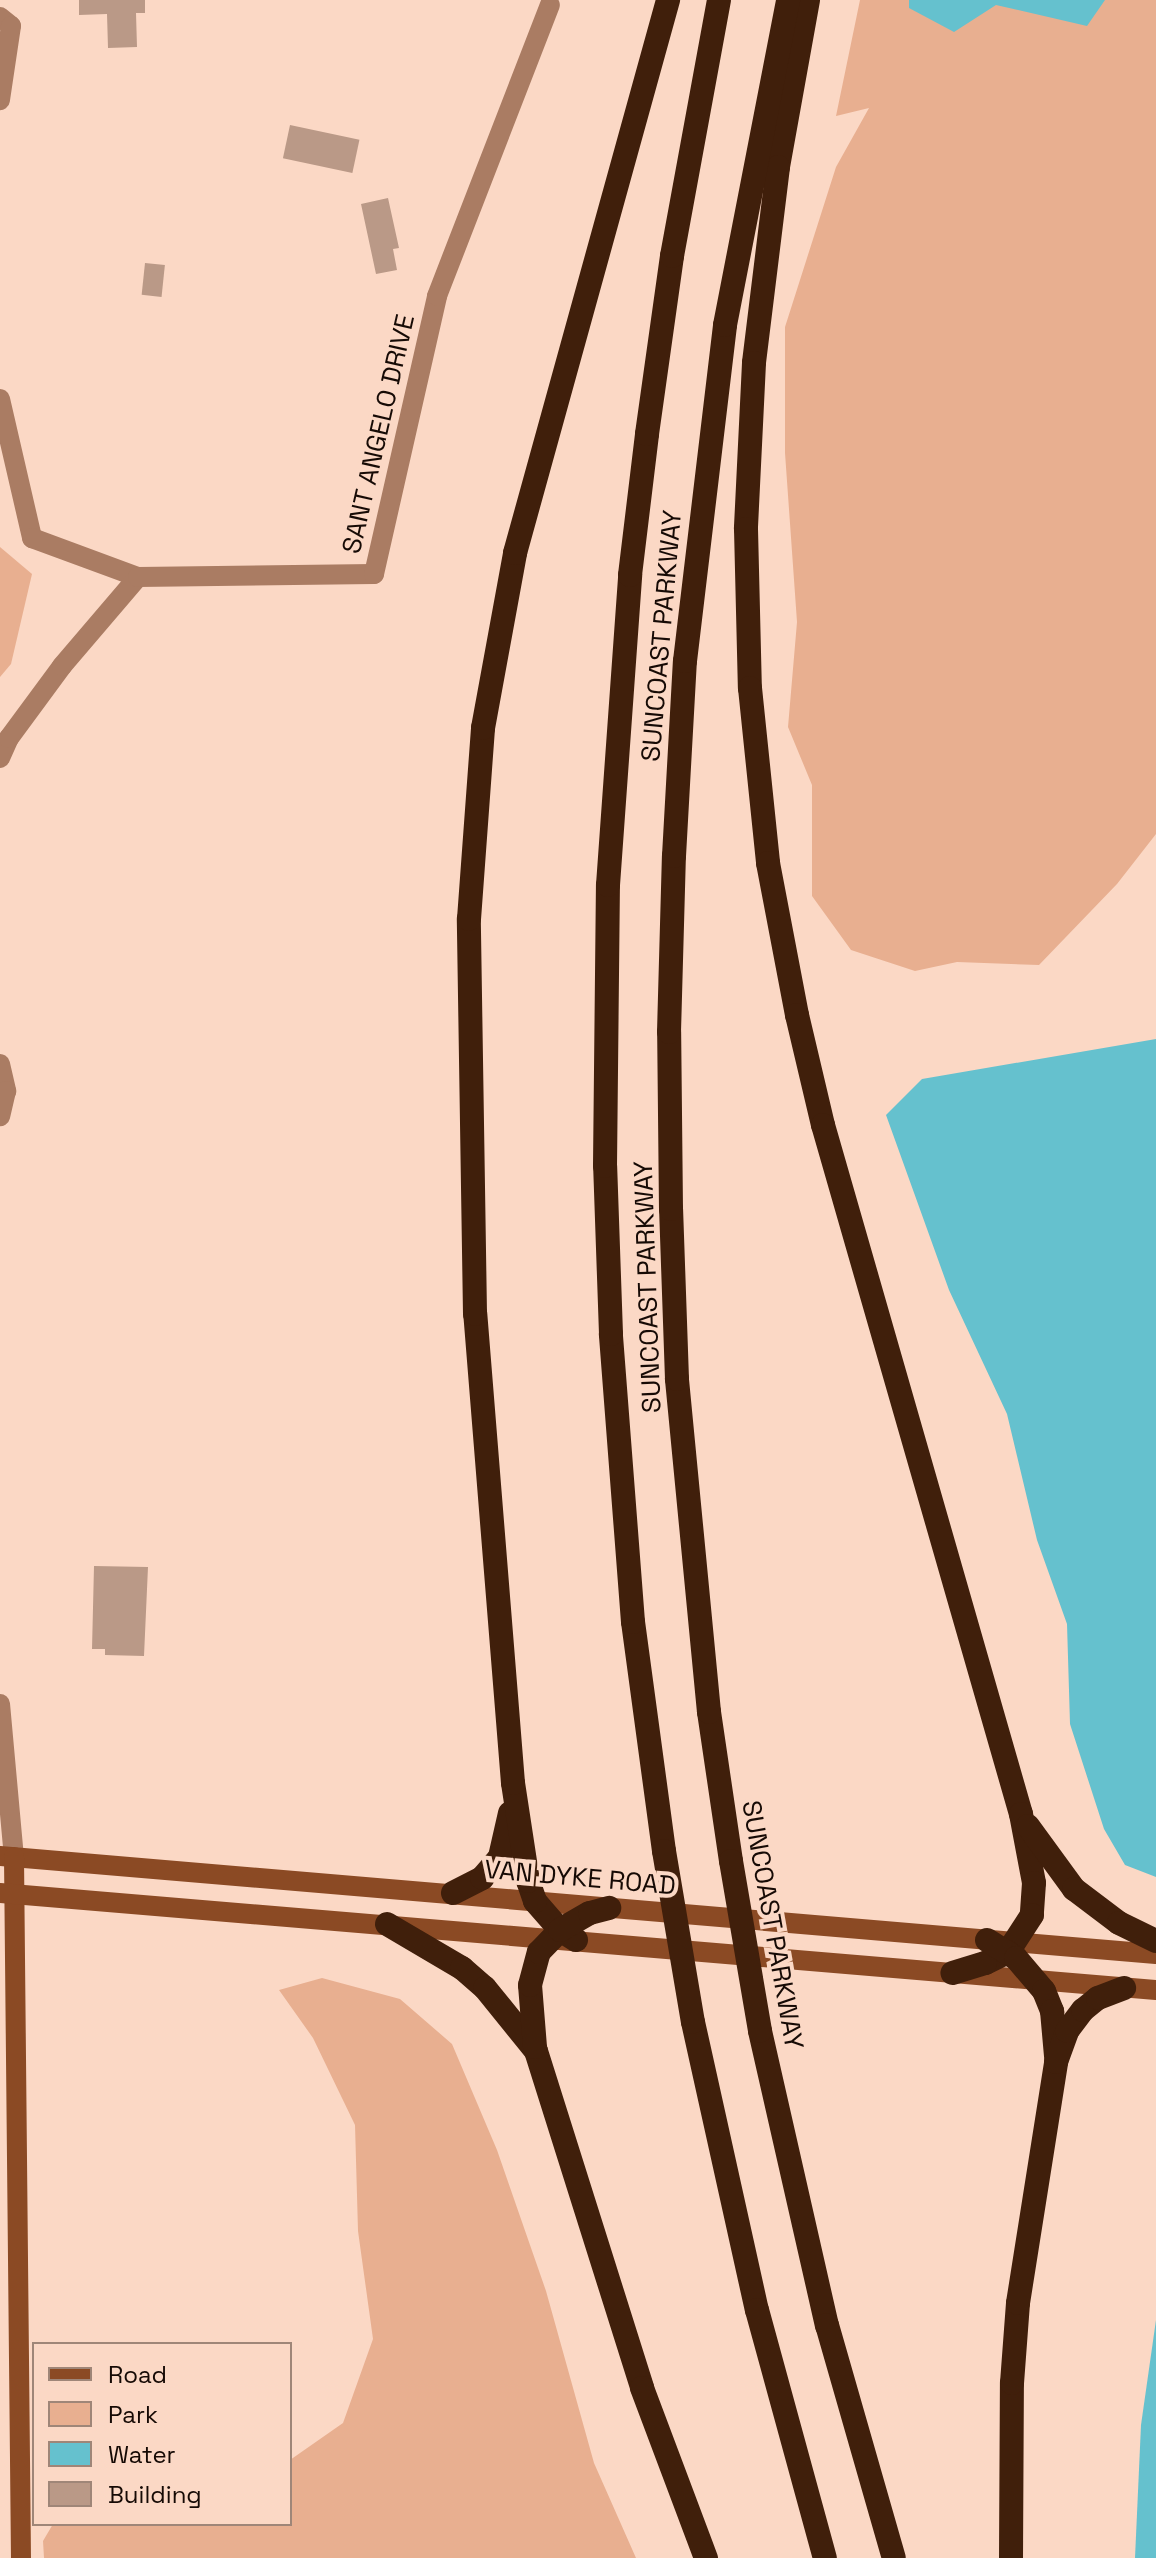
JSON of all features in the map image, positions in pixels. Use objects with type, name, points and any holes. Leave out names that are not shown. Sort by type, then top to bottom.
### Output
[{"type":"highway","points":[[562,1936],[535,1901],[528,1881],[513,1783],[475,1314],[469,919],[476,806],[495,648],[515,553],[668,0]]},
{"type":"highway","name":"SUNCOAST PARKWAY","points":[[719,0],[672,256],[630,575],[608,885],[605,1150],[611,1334],[633,1622],[664,1851],[693,2022],[757,2310],[825,2558]]},
{"type":"highway","name":"SUNCOAST PARKWAY","points":[[788,0],[725,325],[685,661],[674,856],[670,1165],[677,1379],[709,1712],[760,2031],[827,2325],[894,2558]]},
{"type":"highway","points":[[808,0],[763,265],[748,447],[746,609],[768,863],[797,1015],[823,1125],[1021,1814],[1034,1898],[1032,1915],[985,1963],[952,1973]]},
{"type":"highway","points":[[453,1893],[482,1878],[500,1857],[508,1834],[513,1783]]},
{"type":"highway","points":[[1021,1814],[1051,1861],[1074,1889],[1119,1923],[1156,1941]]},
{"type":"highway","points":[[609,1908],[590,1913],[539,1952],[530,1985],[536,2051],[642,2388],[706,2558]]},
{"type":"highway","points":[[387,1924],[462,1968],[485,1988],[536,2051]]},
{"type":"highway","points":[[1004,1945],[1037,1980],[1052,2011],[1056,2062]]},
{"type":"highway","points":[[1011,2558],[1012,2383],[1018,2303],[1056,2062],[1067,2031],[1083,2010],[1098,1998],[1124,1988]]},
{"type":"main road","name":"VAN DYKE ROAD","points":[[7,1857],[453,1893],[1004,1945],[1156,1954]]},
{"type":"main road","points":[[7,1857],[21,2558]]},
{"type":"main road","points":[[8,1894],[562,1936],[1156,1990]]},
{"type":"street","name":"SANT ANGELO DRIVE","points":[[138,577],[374,574],[437,296],[550,5]]},
{"type":"street","points":[[0,17],[11,26],[0,100]]},
{"type":"street","points":[[0,399],[32,538],[138,577],[62,666],[9,738],[0,758]]},
{"type":"street","points":[[0,1064],[6,1091],[0,1116]]},
{"type":"street","points":[[0,1704],[7,1857]]},
{"type":"green space","points":[[860,0],[1156,0],[1156,834],[1117,884],[1039,965],[957,962],[915,971],[851,950],[812,896],[812,785],[788,727],[797,622],[785,453],[785,327],[836,167],[869,108],[836,116]]},
{"type":"green space","points":[[0,547],[32,574],[11,664],[0,677]]},
{"type":"green space","points":[[322,1978],[400,1999],[452,2044],[497,2150],[546,2291],[594,2463],[636,2558],[44,2558],[43,2541],[52,2526],[292,2526],[292,2459],[343,2423],[373,2339],[358,2231],[355,2125],[313,2038],[279,1990]]},
{"type":"water","points":[[909,0],[1105,0],[1087,26],[996,5],[954,32],[909,8]]},
{"type":"water","points":[[1156,1039],[1156,1877],[1125,1865],[1104,1829],[1070,1724],[1067,1624],[1037,1540],[1007,1414],[949,1290],[886,1115],[922,1079]]},
{"type":"water","points":[[1156,2320],[1156,2558],[1135,2558],[1141,2425]]},
{"type":"building","points":[[79,0],[145,0],[145,13],[136,13],[137,47],[108,48],[107,14],[79,15]]},
{"type":"building","points":[[290,125],[359,140],[352,173],[283,158]]},
{"type":"building","points":[[388,198],[399,248],[393,249],[397,270],[376,274],[361,204]]},
{"type":"building","points":[[145,263],[165,265],[162,297],[142,295]]},
{"type":"building","points":[[94,1566],[148,1567],[144,1656],[105,1655],[105,1649],[92,1649]]}]
